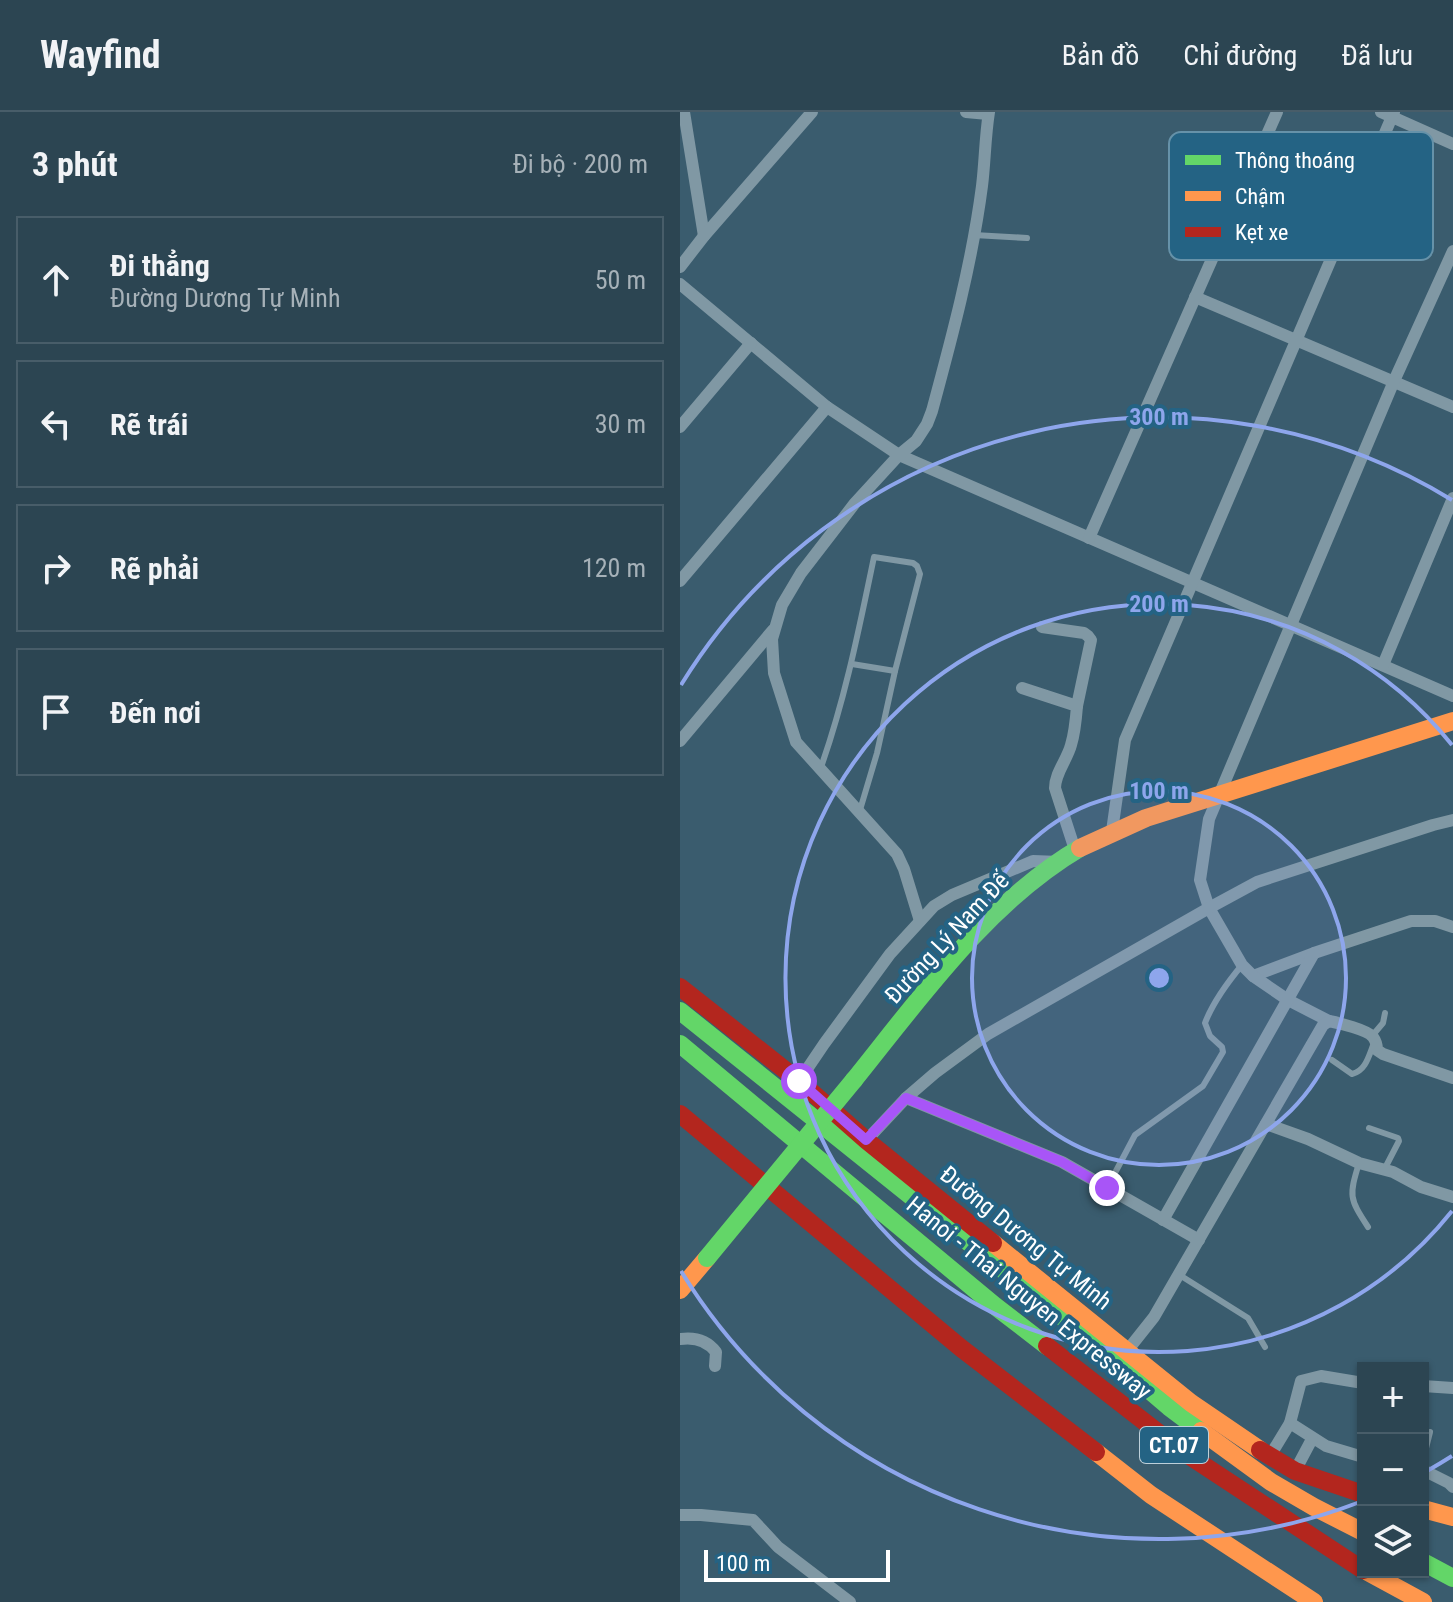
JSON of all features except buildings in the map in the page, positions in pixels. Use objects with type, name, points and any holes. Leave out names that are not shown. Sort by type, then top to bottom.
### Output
[{"type":"main road","name":"Đường Lý Nam Đế","points":[[680,1290],[969,941],[1028,885],[1075,850],[1112,831],[1219,793],[1453,721]]},
{"type":"main road","name":"Đường Dương Tự Minh","points":[[680,987],[799,1081],[861,1146]]},
{"type":"main road","name":"Đường Dương Tự Minh","points":[[680,1011],[861,1146],[1123,1357],[1295,1471],[1357,1492]]},
{"type":"main road","name":"Hanoi - Thai Nguyen Expressway","points":[[680,1044],[995,1306],[1182,1451],[1357,1566]]},
{"type":"main road","name":"CT.07","points":[[680,1114],[961,1348],[1151,1495],[1314,1602]]},
{"type":"main road","name":"Đường Dương Tự Minh","points":[[1123,1357],[1169,1407],[1237,1458],[1282,1488],[1357,1529]]},
{"type":"main road","points":[[1429,1511],[1453,1517]]},
{"type":"main road","points":[[1429,1565],[1453,1578]]},
{"type":"main road","name":"Hanoi - Thai Nguyen Expressway","points":[[1378,1578],[1423,1602]]},
{"type":"street","points":[[684,112],[704,236]]},
{"type":"street","points":[[920,921],[897,854],[793,736],[771,653],[782,605],[801,573],[855,503],[916,441],[932,411],[955,327],[982,186],[989,113],[966,112]]},
{"type":"street","points":[[1268,132],[1277,112]]},
{"type":"street","points":[[680,267],[806,114]]},
{"type":"street","points":[[1389,114],[1427,132]]},
{"type":"street","points":[[1433,135],[1453,144]]},
{"type":"street","points":[[1453,251],[1394,381],[1219,793],[1209,819],[1200,880],[1209,908],[1242,965],[1253,976],[1288,1000],[1329,1021],[1370,1034],[1377,1050],[1383,1054],[1453,1078]]},
{"type":"street","points":[[1089,538],[1211,260]]},
{"type":"street","points":[[1112,831],[1125,740],[1329,260]]},
{"type":"street","points":[[680,284],[827,407],[899,455],[1453,696]]},
{"type":"street","points":[[1195,297],[1453,407]]},
{"type":"street","points":[[680,427],[751,343]]},
{"type":"street","points":[[680,581],[827,407]]},
{"type":"street","points":[[1383,665],[1453,498]]},
{"type":"street","points":[[1042,627],[1084,633],[1091,640],[1071,745],[1055,780],[1075,850]]},
{"type":"street","points":[[680,741],[774,630]]},
{"type":"street","points":[[1022,688],[1077,706]]},
{"type":"street","points":[[861,1146],[906,1098],[988,1034],[1209,908],[1257,882],[1453,820]]},
{"type":"street","points":[[799,1081],[890,954],[943,900],[1033,861],[1059,862]]},
{"type":"street","points":[[1253,976],[1411,921],[1435,921],[1453,927]]},
{"type":"street","points":[[1163,1220],[1314,953]]},
{"type":"street","points":[[1123,1357],[1151,1322],[1323,1025],[1329,1021]]},
{"type":"street","points":[[906,1098],[1062,1162],[1199,1240]]},
{"type":"street","points":[[1266,1124],[1308,1139],[1359,1163],[1393,1172],[1434,1192],[1453,1197]]},
{"type":"street","points":[[680,1339],[694,1338],[712,1346],[716,1352],[715,1366]]},
{"type":"street","points":[[1270,1456],[1290,1423],[1301,1381],[1321,1376],[1357,1382]]},
{"type":"street","points":[[1429,1386],[1453,1388]]},
{"type":"street","points":[[1290,1423],[1326,1446],[1357,1455]]},
{"type":"street","points":[[1295,1471],[1312,1439]]},
{"type":"street","points":[[1429,1473],[1453,1487]]},
{"type":"street","points":[[680,1515],[753,1520],[778,1547],[850,1602]]},
{"type":"lane","points":[[974,235],[1027,238]]},
{"type":"lane","points":[[820,770],[852,664],[874,557],[913,563],[920,574],[877,753],[859,812]]},
{"type":"lane","points":[[852,664],[895,671]]},
{"type":"lane","points":[[1107,1188],[1135,1135],[1203,1086],[1223,1052],[1210,1036],[1205,1023],[1228,981],[1242,965]]},
{"type":"lane","points":[[1332,1060],[1352,1074],[1358,1073],[1363,1068],[1385,1013]]},
{"type":"lane","points":[[1369,1128],[1395,1136],[1399,1141],[1384,1170]]},
{"type":"lane","points":[[1359,1163],[1351,1188],[1352,1198],[1368,1227]]},
{"type":"lane","points":[[1178,1274],[1248,1318],[1265,1347]]},
{"type":"lane","points":[[1429,1436],[1430,1432]]},
{"type":"traffic: fast","points":[[854,1080],[930,985],[985,924],[1047,870],[1080,848]]},
{"type":"traffic: fast","points":[[680,1011],[1201,1431]]},
{"type":"traffic: fast","points":[[680,1044],[1047,1346]]},
{"type":"traffic: fast","points":[[707,1258],[854,1080]]},
{"type":"traffic: fast","points":[[1429,1565],[1453,1578]]},
{"type":"traffic: slow","points":[[1080,848],[1146,818],[1453,721]]},
{"type":"traffic: slow","points":[[993,1243],[1191,1403],[1260,1450]]},
{"type":"traffic: slow","points":[[680,1290],[707,1258]]},
{"type":"traffic: slow","points":[[1201,1431],[1271,1482],[1357,1529]]},
{"type":"traffic: slow","points":[[1096,1452],[1151,1495],[1314,1602]]},
{"type":"traffic: slow","points":[[1429,1511],[1453,1517]]},
{"type":"traffic: slow","points":[[1379,1578],[1423,1602]]},
{"type":"traffic: jam","points":[[680,987],[799,1081],[993,1243]]},
{"type":"traffic: jam","points":[[680,1114],[961,1348],[1096,1452]]},
{"type":"traffic: jam","points":[[1047,1346],[1182,1451],[1357,1566]]},
{"type":"traffic: jam","points":[[1260,1450],[1295,1471],[1357,1492]]},
{"type":"route","points":[[799,1081],[866,1140],[906,1098],[1062,1162],[1107,1188]]}]
